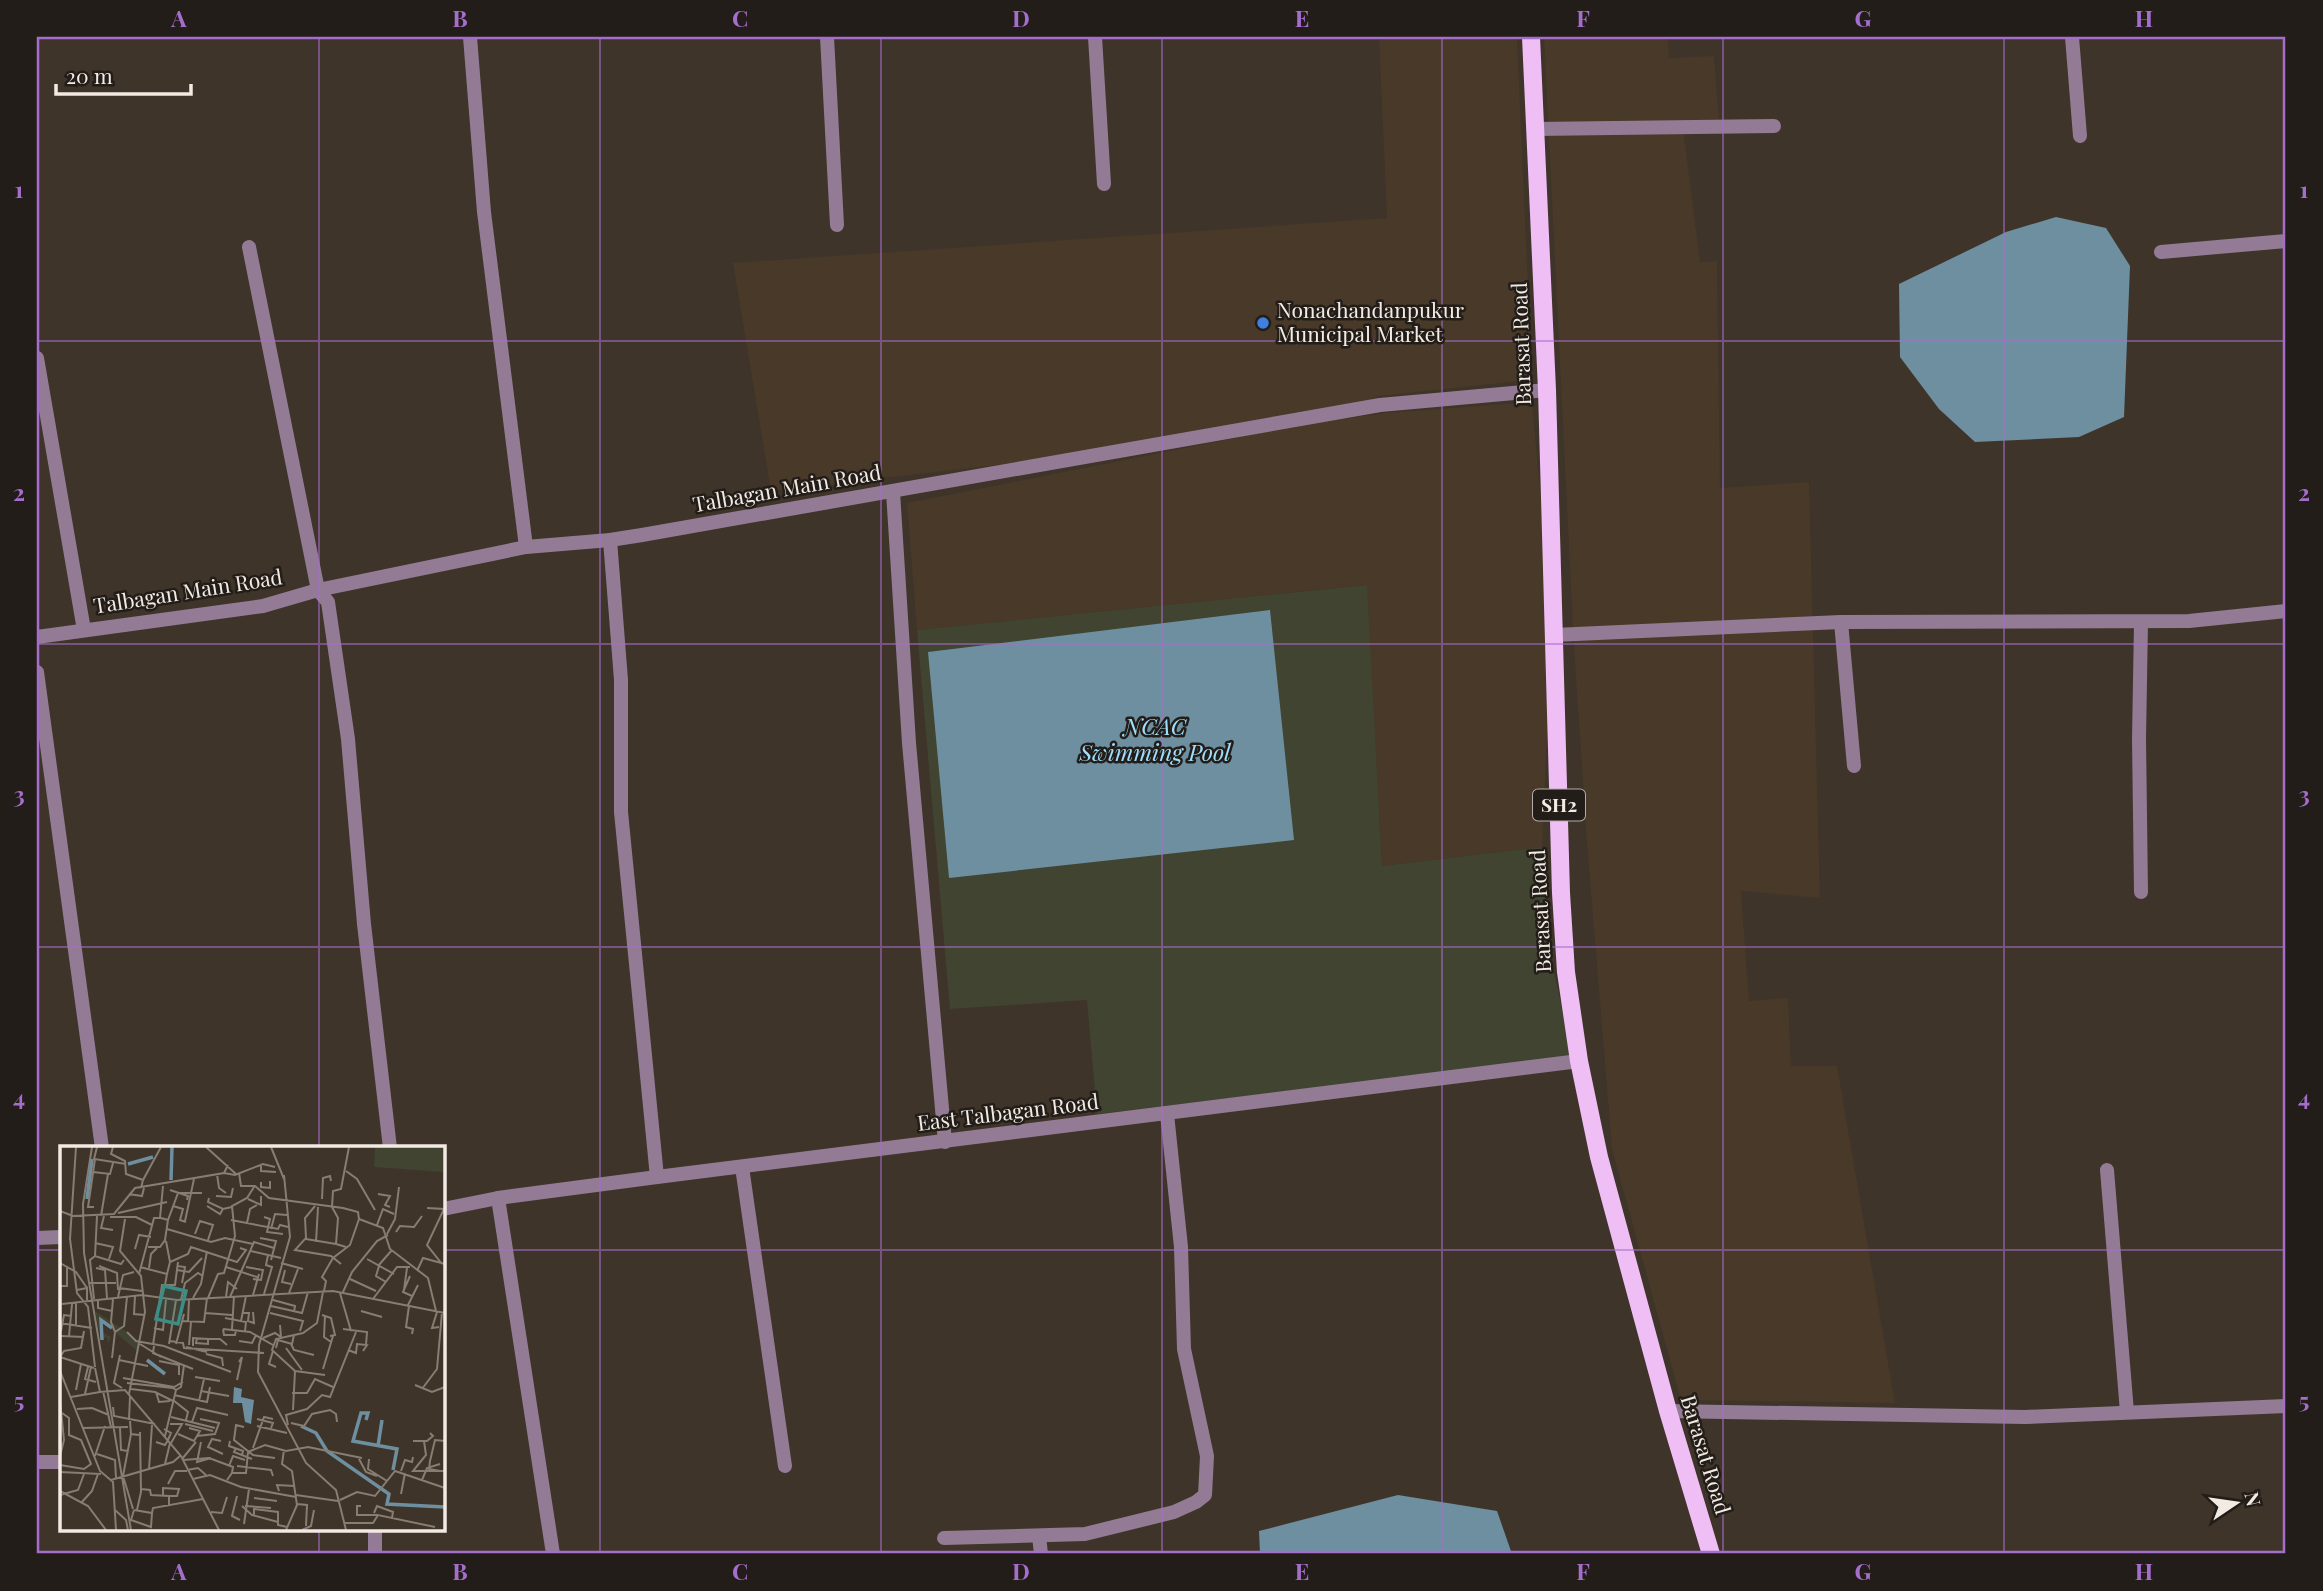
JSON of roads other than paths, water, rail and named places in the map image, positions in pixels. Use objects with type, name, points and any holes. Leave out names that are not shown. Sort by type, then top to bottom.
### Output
[{"type":"main road","name":"Barasat Road","points":[[1531,37],[1547,390],[1561,892],[1566,972],[1579,1061],[1600,1157],[1668,1411],[1711,1554]]},
{"type":"street","points":[[470,37],[484,212],[526,547]]},
{"type":"street","points":[[827,37],[837,225]]},
{"type":"street","points":[[1095,37],[1104,184]]},
{"type":"street","points":[[2072,37],[2080,136]]},
{"type":"street","points":[[1535,129],[1774,126]]},
{"type":"street","points":[[2161,252],[2286,241]]},
{"type":"street","points":[[249,247],[318,590],[328,602],[348,739],[364,924],[390,1146]]},
{"type":"street","points":[[37,358],[84,630]]},
{"type":"street","name":"Talbagan Main Road","points":[[37,637],[263,606],[318,590],[526,547],[610,540],[1380,405],[1547,390]]},
{"type":"street","points":[[893,492],[909,743],[944,1142]]},
{"type":"street","points":[[610,540],[621,680],[621,812],[657,1177]]},
{"type":"street","points":[[1554,635],[1841,622],[2189,621],[2286,611]]},
{"type":"street","points":[[1841,622],[1854,766]]},
{"type":"street","points":[[2141,622],[2141,892]]},
{"type":"street","points":[[37,671],[102,1146]]},
{"type":"street","name":"East Talbagan Road","points":[[444,1209],[498,1198],[657,1177],[1579,1061]]},
{"type":"street","points":[[944,1538],[1085,1534],[1174,1513],[1196,1502],[1205,1494],[1207,1456],[1184,1349],[1181,1247],[1167,1114]]},
{"type":"street","points":[[742,1167],[785,1466]]},
{"type":"street","points":[[2107,1170],[2127,1412]]},
{"type":"street","points":[[498,1198],[553,1554]]},
{"type":"street","points":[[37,1238],[60,1237]]},
{"type":"street","points":[[1668,1411],[2025,1417],[2286,1406]]},
{"type":"street","points":[[37,1462],[60,1462]]},
{"type":"street","points":[[375,1532],[375,1554]]},
{"type":"street","points":[[1039,1536],[1041,1554]]},
{"type":"water","points":[[2056,217],[2106,228],[2130,266],[2124,417],[2079,437],[1975,442],[1939,409],[1900,357],[1899,284],[2006,232]]},
{"type":"water","name":"NCAC Swimming Pool","points":[[1270,610],[1294,840],[949,878],[928,652]]},
{"type":"water","points":[[1398,1495],[1497,1511],[1512,1554],[1260,1554],[1259,1531]]},
{"type":"place","name":"Nonachandanpukur Municipal Market","points":[[1263,323]]}]
